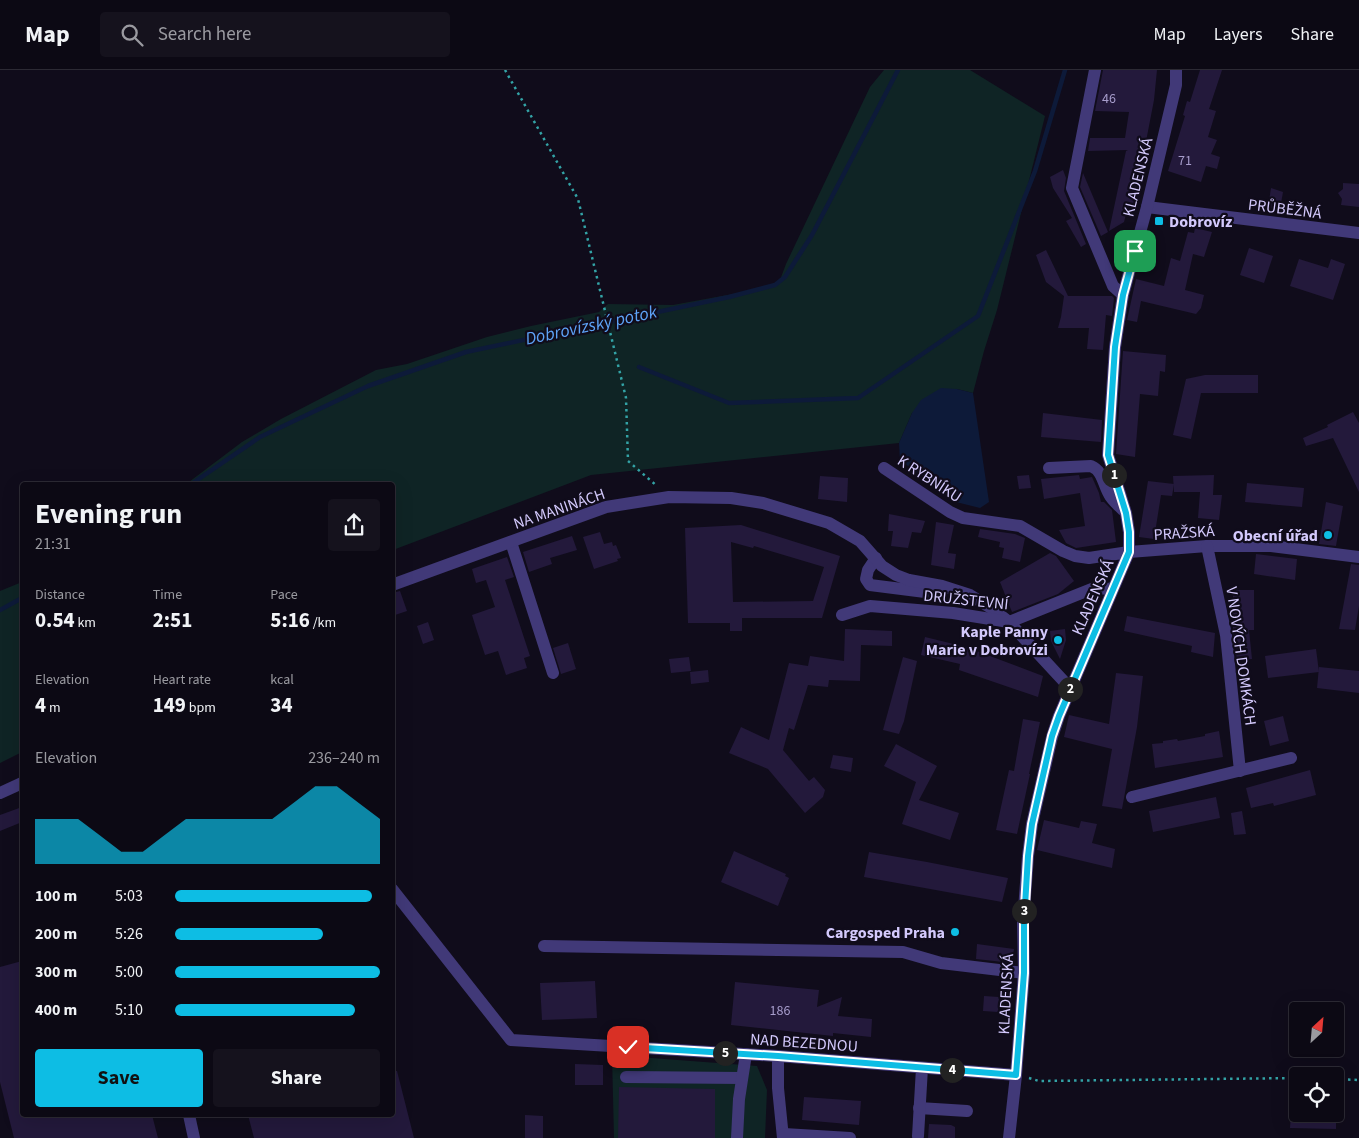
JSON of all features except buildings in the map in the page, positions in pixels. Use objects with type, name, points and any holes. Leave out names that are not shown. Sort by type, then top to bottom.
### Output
[{"type":"street","points":[[1095,70],[1072,188],[1113,286],[1123,295]]},
{"type":"street","name":"KLADENSKÁ","points":[[1009,1138],[1024,973],[1024,923],[1032,824],[1052,736],[1070,688],[1129,552],[1129,532],[1126,513],[1108,455],[1115,347],[1123,295],[1147,207],[1176,85],[1176,70]]},
{"type":"street","points":[[1176,85],[1182,70]]},
{"type":"street","name":"PRŮBĚŽNÁ","points":[[1147,207],[1359,233]]},
{"type":"street","points":[[1049,468],[1091,466],[1096,468],[1109,494],[1126,513]]},
{"type":"street","name":"K RYBNÍKU","points":[[884,468],[950,512],[963,518],[1020,526],[1075,556],[1089,558],[1129,552]]},
{"type":"street","name":"NA MANINÁCH","points":[[395,584],[606,507],[669,497],[732,498],[763,503],[829,523],[860,540],[882,566],[896,575],[970,595],[1009,622],[1070,688]]},
{"type":"street","points":[[510,542],[553,673]]},
{"type":"street","name":"PRAŽSKÁ","points":[[1129,552],[1207,546],[1271,546],[1359,557]]},
{"type":"street","name":"V NOVÝCH DOMKÁCH","points":[[1207,546],[1226,635],[1240,770]]},
{"type":"street","points":[[876,558],[868,570],[866,579],[870,585],[949,596],[970,595]]},
{"type":"street","name":"DRUŽSTEVNÍ","points":[[842,615],[870,606],[952,613],[1009,622],[1094,588],[1112,589]]},
{"type":"street","points":[[1132,798],[1291,758]]},
{"type":"street","points":[[0,793],[20,784]]},
{"type":"street","name":"NAD BEZEDNOU","points":[[395,893],[511,1040],[778,1056],[1016,1075]]},
{"type":"street","points":[[544,946],[904,952],[941,963],[1024,973]]},
{"type":"street","points":[[737,1138],[738,1099],[746,1054]]},
{"type":"street","points":[[778,1056],[778,1088],[784,1136],[850,1138]]},
{"type":"street","points":[[918,1136],[922,1068]]},
{"type":"street","points":[[626,1078],[742,1078]]},
{"type":"street","points":[[920,1108],[967,1111]]},
{"type":"street","points":[[189,1117],[194,1138]]},
{"type":"path","points":[[505,70],[578,198],[626,398],[628,461],[669,497]]},
{"type":"path","points":[[1016,1075],[1039,1081],[1289,1078]]},
{"type":"path","points":[[1344,1080],[1359,1080]]},
{"type":"green space","points":[[884,70],[970,70],[1045,116],[997,310],[973,393],[957,389],[912,413],[899,443],[591,475],[395,549],[395,482],[189,482],[242,442],[281,419],[376,370],[407,364],[487,337],[599,312],[608,304],[673,305],[766,288],[780,280],[870,87]]},
{"type":"green space","points":[[20,583],[20,753],[0,763],[0,591]]},
{"type":"green space","points":[[612,1055],[757,1066],[767,1090],[765,1138],[614,1138]]},
{"type":"water","points":[[941,388],[973,393],[989,502],[980,508],[956,502],[900,460],[899,443],[912,413],[921,400]]},
{"type":"waterway","name":"Dobrovízský potok","points":[[194,482],[260,437],[368,386],[466,352],[729,297],[775,285],[785,277],[812,235],[898,70]]},
{"type":"waterway","points":[[639,367],[729,403],[858,398],[978,316],[1035,171],[1065,70]]},
{"type":"waterway","name":"Dobrovízský potok","points":[[0,610],[20,599]]},
{"type":"place","name":"Dobrovíz","points":[[1159,221]]},
{"type":"place","name":"Obecní úřad","points":[[1328,535]]},
{"type":"place","name":"Kaple Panny Marie v Dobrovízi","points":[[1058,640]]},
{"type":"place","name":"Cargosped Praha","points":[[955,932]]},
{"type":"route","points":[[628,1047],[778,1056],[1016,1075],[1024,973],[1024,923],[1028,856],[1032,824],[1052,736],[1059,716],[1129,552],[1129,532],[1126,513],[1108,455],[1115,347],[1123,295],[1135,251]]}]
